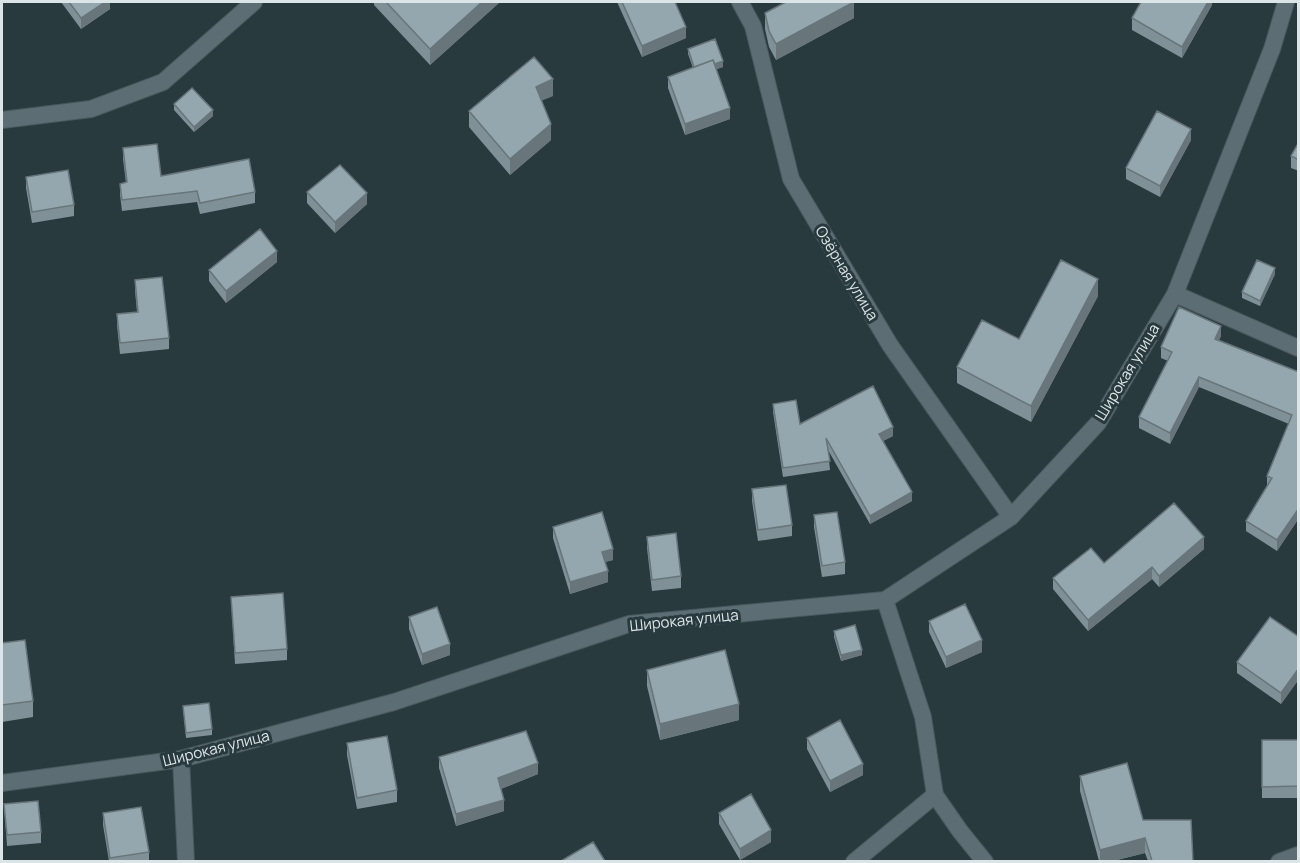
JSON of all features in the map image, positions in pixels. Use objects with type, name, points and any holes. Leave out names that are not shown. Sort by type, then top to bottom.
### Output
[{"type":"street","points":[[2,120],[91,109],[163,82],[254,2]]},
{"type":"street","name":"Озёрная улица","points":[[740,2],[753,26],[791,179],[890,345],[1011,517]]},
{"type":"street","name":"Широкая улица","points":[[2,783],[181,759],[394,702],[629,624],[885,600],[1011,517],[1098,423],[1175,294],[1272,49],[1286,2]]},
{"type":"street","points":[[1175,294],[1299,348]]},
{"type":"street","points":[[885,600],[923,717],[935,795],[960,831],[985,861]]},
{"type":"street","points":[[181,759],[186,861]]},
{"type":"street","points":[[854,861],[935,795]]},
{"type":"street","points":[[1279,861],[1299,855]]},
{"type":"building","points":[[69,2],[105,2],[81,18]]},
{"type":"building","points":[[386,2],[482,2],[430,49]]},
{"type":"building","points":[[622,2],[675,2],[686,27],[642,46]]},
{"type":"building","points":[[786,2],[854,2],[776,44],[769,31],[765,13]]},
{"type":"building","points":[[1141,2],[1208,2],[1182,47],[1132,18]]},
{"type":"building","points":[[715,39],[723,61],[715,64],[713,60],[694,67],[688,49]]},
{"type":"building","points":[[534,57],[553,79],[536,87],[551,124],[510,159],[469,111]]},
{"type":"building","points":[[713,60],[730,108],[685,124],[668,77]]},
{"type":"building","points":[[192,88],[213,110],[194,127],[174,104]]},
{"type":"building","points":[[1157,111],[1191,129],[1160,186],[1126,168]]},
{"type":"building","points":[[1299,142],[1299,160],[1291,156]]},
{"type":"building","points":[[157,144],[161,176],[249,159],[255,192],[200,203],[197,191],[122,200],[120,184],[127,182],[123,148]]},
{"type":"building","points":[[340,165],[367,193],[335,222],[307,192]]},
{"type":"building","points":[[68,170],[74,205],[32,212],[26,177]]},
{"type":"building","points":[[260,229],[277,251],[226,291],[209,270]]},
{"type":"building","points":[[1061,260],[1098,279],[1031,406],[957,367],[982,320],[1019,339]]},
{"type":"building","points":[[1257,260],[1275,268],[1260,301],[1242,292]]},
{"type":"building","points":[[162,277],[169,338],[120,343],[117,314],[138,312],[135,280]]},
{"type":"building","points":[[1179,307],[1221,326],[1215,339],[1299,372],[1299,508],[1277,540],[1246,521],[1272,478],[1267,476],[1292,415],[1199,377],[1170,433],[1139,417],[1172,352],[1161,347]]},
{"type":"building","points":[[873,386],[893,427],[879,434],[912,492],[870,516],[826,438],[830,461],[783,468],[773,404],[796,400],[800,424]]},
{"type":"building","points":[[786,485],[792,525],[758,530],[752,489]]},
{"type":"building","points":[[1174,503],[1204,537],[1159,576],[1152,567],[1088,620],[1053,578],[1091,548],[1104,563]]},
{"type":"building","points":[[602,512],[613,549],[602,552],[608,571],[570,582],[553,527]]},
{"type":"building","points":[[837,512],[845,562],[822,566],[814,515]]},
{"type":"building","points":[[676,533],[681,576],[652,580],[647,537]]},
{"type":"building","points":[[283,593],[287,649],[235,653],[231,597]]},
{"type":"building","points":[[965,604],[982,640],[946,657],[929,621]]},
{"type":"building","points":[[437,607],[450,644],[422,654],[409,617]]},
{"type":"building","points":[[1270,617],[1299,637],[1299,668],[1281,693],[1237,662]]},
{"type":"building","points":[[855,625],[862,650],[841,655],[834,631]]},
{"type":"building","points":[[25,640],[33,701],[2,705],[2,643]]},
{"type":"building","points":[[725,650],[739,704],[660,724],[647,670]]},
{"type":"building","points":[[209,703],[212,729],[186,733],[183,706]]},
{"type":"building","points":[[840,720],[863,764],[830,781],[807,738]]},
{"type":"building","points":[[526,731],[538,763],[498,778],[504,800],[456,814],[439,757]]},
{"type":"building","points":[[387,736],[397,790],[357,798],[347,743]]},
{"type":"building","points":[[1262,740],[1299,740],[1299,786],[1262,787]]},
{"type":"building","points":[[1127,763],[1143,820],[1191,820],[1193,861],[1152,861],[1145,838],[1100,850],[1080,776]]},
{"type":"building","points":[[751,794],[771,830],[740,849],[719,813]]},
{"type":"building","points":[[38,801],[41,832],[7,835],[4,804]]},
{"type":"building","points":[[141,807],[149,852],[110,858],[103,813]]},
{"type":"building","points":[[593,842],[605,861],[561,861]]}]
